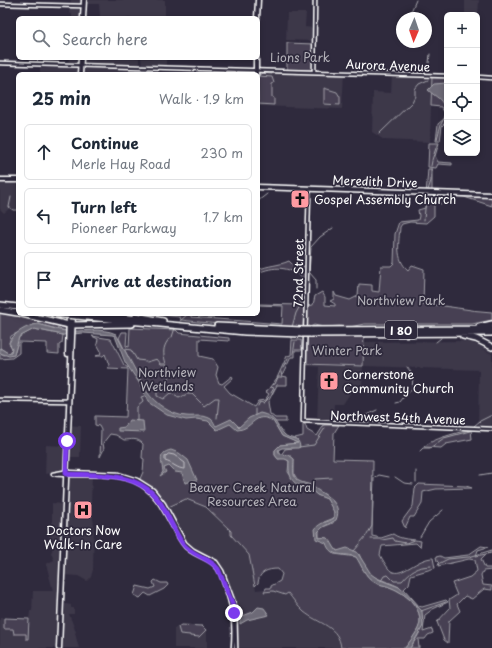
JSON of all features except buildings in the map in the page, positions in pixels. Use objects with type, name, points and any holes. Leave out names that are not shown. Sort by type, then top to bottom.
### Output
[{"type":"highway","points":[[0,305],[16,306]]},
{"type":"highway","points":[[0,310],[16,312]]},
{"type":"highway","points":[[29,316],[70,327],[176,326]]},
{"type":"highway","name":"I 80","points":[[84,316],[257,333],[492,333]]},
{"type":"highway","name":"I 80","points":[[110,316],[302,332]]},
{"type":"highway","points":[[137,316],[163,321]]},
{"type":"highway","points":[[463,330],[492,324]]},
{"type":"highway","name":"I 80","points":[[310,332],[492,330]]},
{"type":"highway","points":[[432,333],[468,336],[492,347]]},
{"type":"main road","points":[[82,16],[83,0]]},
{"type":"main road","points":[[257,16],[258,0]]},
{"type":"main road","points":[[80,60],[80,72]]},
{"type":"main road","points":[[256,60],[256,72]]},
{"type":"main road","points":[[0,180],[16,180]]},
{"type":"main road","name":"Meredith Drive","points":[[260,187],[492,195]]},
{"type":"main road","points":[[59,648],[70,338],[70,327],[67,316]]},
{"type":"main road","points":[[70,327],[75,316]]},
{"type":"street","points":[[314,72],[315,0]]},
{"type":"street","points":[[0,4],[83,6]]},
{"type":"street","name":"Aurora Avenue","points":[[0,63],[160,67],[256,72],[314,72],[444,76]]},
{"type":"street","points":[[480,77],[492,78]]},
{"type":"street","name":"72nd Street","points":[[304,422],[309,188]]},
{"type":"street","points":[[0,400],[68,401]]},
{"type":"street","name":"Northwest 54th Avenue","points":[[304,422],[492,429]]},
{"type":"street","points":[[65,473],[124,478],[141,485],[156,497],[183,544],[191,551],[214,564],[220,571],[233,610],[234,648]]},
{"type":"shaded area","points":[[71,0],[82,0],[81,16],[72,16],[72,14],[69,13]]},
{"type":"shaded area","points":[[85,0],[165,0],[165,16],[100,16],[99,4],[86,4]]},
{"type":"shaded area","points":[[465,0],[479,0],[478,12],[465,12]]},
{"type":"shaded area","points":[[287,13],[306,13],[305,27],[314,28],[314,41],[286,40]]},
{"type":"shaded area","points":[[69,60],[79,60],[79,72],[40,72],[40,64],[68,65]]},
{"type":"shaded area","points":[[82,60],[139,60],[139,64],[83,64]]},
{"type":"shaded area","points":[[141,60],[166,60],[166,66],[142,65]]},
{"type":"shaded area","points":[[81,65],[139,67],[138,72],[80,72]]},
{"type":"shaded area","points":[[256,70],[340,72],[344,74],[342,109],[260,106],[260,72],[257,72]]},
{"type":"shaded area","points":[[392,74],[432,76],[430,142],[384,140],[372,132],[373,92],[391,93]]},
{"type":"shaded area","points":[[0,180],[16,180],[16,209],[9,209],[4,213],[0,209]]},
{"type":"shaded area","points":[[469,341],[492,351],[492,353],[480,348],[492,354],[492,429],[478,428],[479,370],[363,366],[362,387],[351,392],[343,404],[334,404],[333,422],[317,422],[319,367],[306,366],[306,364],[362,366],[363,342]]},
{"type":"shaded area","points":[[67,425],[81,426],[80,457],[67,457]]},
{"type":"shaded area","points":[[46,445],[65,446],[64,472],[45,474]]},
{"type":"shaded area","points":[[66,474],[92,475],[91,506],[94,525],[93,570],[91,577],[87,581],[78,576],[63,575]]},
{"type":"shaded area","points":[[184,499],[206,507],[231,531],[249,555],[256,590],[272,588],[287,593],[306,614],[333,630],[338,637],[341,648],[236,648],[236,614],[231,592],[222,568],[217,563],[187,545],[167,508]]},
{"type":"shaded area","points":[[52,503],[63,504],[58,648],[0,648],[0,618],[29,619],[30,611],[32,611],[33,591],[53,591],[46,564],[54,560],[51,553],[54,545],[49,540],[49,533],[52,533]]},
{"type":"shaded area","points":[[62,603],[71,605],[71,608],[74,608],[74,614],[69,614],[76,632],[79,648],[61,648]]},
{"type":"shaded area","points":[[181,625],[202,626],[207,630],[207,648],[174,648],[174,629]]},
{"type":"green space","name":"Lions Park","points":[[287,43],[314,44],[313,70],[287,70]]},
{"type":"green space","points":[[257,71],[272,72],[272,74],[262,73],[260,74],[260,72]]},
{"type":"green space","points":[[260,76],[272,77],[274,83],[272,84],[272,97],[274,98],[274,105],[260,104]]},
{"type":"green space","points":[[432,76],[444,76],[444,112],[441,107],[431,106]]},
{"type":"green space","points":[[324,88],[337,92],[340,97],[340,105],[324,104]]},
{"type":"green space","points":[[444,119],[440,141],[436,141],[438,124]]},
{"type":"green space","points":[[429,143],[439,143],[435,156],[438,162],[452,163],[452,165],[438,164],[436,168],[428,167]]},
{"type":"green space","name":"Northview Park","points":[[428,169],[432,169],[432,193],[492,195],[492,206],[464,197],[453,196],[452,194],[451,196],[440,198],[436,201],[441,204],[436,202],[434,203],[434,216],[426,223],[410,222],[402,224],[400,227],[399,256],[401,261],[408,270],[412,265],[424,269],[423,304],[492,312],[492,320],[472,324],[364,324],[345,328],[340,326],[324,327],[314,325],[306,329],[307,306],[313,305],[315,296],[322,292],[325,297],[325,305],[335,306],[335,304],[330,301],[334,299],[334,292],[336,296],[350,300],[358,296],[359,284],[372,285],[372,291],[379,292],[381,266],[391,266],[394,263],[395,234],[399,222],[418,220],[418,210],[425,208]]},
{"type":"green space","points":[[289,261],[294,266],[307,266],[305,293],[301,294],[302,278],[292,271],[275,268],[260,272],[260,269],[262,268]]},
{"type":"green space","points":[[305,296],[303,328],[212,323],[181,320],[180,317],[170,316],[191,316],[282,324],[283,306],[260,304],[300,305],[299,297]]},
{"type":"green space","points":[[0,312],[67,327],[67,331],[41,325],[33,325],[11,336],[9,343],[12,348],[11,352],[8,353],[0,348]]},
{"type":"green space","points":[[130,328],[176,330],[179,333],[229,338],[229,341],[199,339],[199,356],[213,359],[218,367],[216,375],[219,383],[222,384],[232,376],[233,378],[224,386],[230,393],[254,407],[258,401],[265,400],[269,394],[266,392],[277,378],[287,356],[291,355],[292,340],[301,340],[302,350],[295,350],[295,357],[291,357],[282,376],[287,377],[287,385],[277,385],[268,402],[270,414],[275,418],[286,418],[286,422],[274,422],[282,436],[298,443],[280,445],[275,450],[275,455],[278,459],[284,458],[289,461],[288,472],[298,486],[307,486],[317,495],[327,499],[334,511],[334,518],[324,522],[315,535],[326,543],[334,554],[357,557],[371,579],[376,583],[397,590],[415,606],[420,616],[420,622],[414,636],[405,648],[341,648],[336,635],[332,630],[304,612],[288,593],[285,595],[273,591],[264,592],[266,588],[271,588],[271,586],[280,581],[282,574],[278,569],[264,572],[260,576],[258,583],[255,586],[249,555],[231,535],[231,531],[206,507],[186,499],[166,508],[153,490],[139,481],[143,472],[144,459],[142,458],[143,444],[138,440],[124,440],[116,435],[110,434],[103,443],[104,449],[100,457],[101,430],[99,426],[95,425],[95,416],[126,417],[128,369],[108,368],[109,365],[105,354],[103,356],[95,356],[100,355],[101,351],[97,344],[98,339],[92,336],[111,339],[124,365],[128,368],[129,359],[119,338],[122,332],[127,332],[126,346],[129,347]]},
{"type":"green space","points":[[34,329],[63,335],[62,343],[59,345],[59,354],[47,353],[47,343],[19,342],[19,353],[12,358],[0,359],[0,353],[4,355],[15,352],[19,337]]},
{"type":"green space","name":"Winter Park","points":[[364,335],[363,366],[305,364],[305,336]]},
{"type":"green space","points":[[303,424],[305,424],[307,430],[317,436],[324,425],[339,425],[334,433],[333,459],[373,460],[372,536],[381,538],[393,534],[403,538],[421,541],[420,547],[416,543],[382,546],[380,555],[390,570],[400,572],[421,561],[433,558],[435,568],[411,575],[409,584],[404,589],[419,606],[422,607],[446,600],[448,602],[433,609],[425,615],[423,632],[432,629],[433,633],[428,635],[425,639],[418,639],[419,648],[410,648],[419,634],[422,623],[420,611],[411,598],[394,584],[375,577],[369,573],[359,554],[337,551],[327,538],[319,538],[319,531],[323,527],[333,523],[336,507],[333,501],[323,493],[318,492],[311,485],[299,482],[294,474],[294,459],[289,455],[281,455],[285,449],[300,447],[295,438],[303,436]]},
{"type":"green space","points":[[471,430],[472,439],[446,444],[441,448],[424,447],[438,439]]},
{"type":"green space","points":[[419,484],[466,486],[472,488],[436,489],[423,492],[422,504],[414,517],[410,517],[405,528],[402,521],[413,506],[415,488]]},
{"type":"green space","points":[[481,546],[488,547],[478,550],[476,556],[486,554],[481,559],[485,568],[492,568],[492,570],[483,571],[481,575],[483,585],[492,586],[492,590],[484,589],[472,599],[465,596],[457,604],[460,611],[449,621],[448,643],[444,640],[437,622],[450,608],[449,600],[457,595],[452,583],[470,577],[477,571],[475,560],[469,559],[438,566],[439,563],[436,557],[440,556],[444,558],[468,555]]},
{"type":"green space","points":[[155,580],[161,583],[167,583],[168,585],[164,589],[150,596],[145,593],[140,598],[134,595],[137,586],[150,589],[155,587],[153,582]]},
{"type":"green space","points":[[4,618],[29,619],[28,639],[26,639],[26,634],[14,634],[13,629],[4,629]]},
{"type":"green space","points":[[181,625],[202,626],[206,630],[199,637],[180,634],[178,627]]},
{"type":"water","points":[[444,83],[444,105],[428,90],[434,84]]},
{"type":"water","points":[[38,324],[66,331],[98,330],[116,334],[147,392],[159,405],[175,414],[208,417],[216,426],[231,419],[239,427],[249,418],[260,413],[270,416],[286,436],[296,439],[299,443],[300,447],[298,448],[282,448],[278,450],[280,454],[289,455],[294,459],[295,478],[300,482],[311,485],[335,503],[338,513],[336,520],[323,527],[318,532],[319,538],[323,537],[329,539],[337,551],[347,548],[357,552],[371,574],[378,579],[399,587],[422,611],[423,626],[410,648],[405,648],[416,632],[420,622],[420,616],[415,606],[397,590],[376,583],[371,579],[365,573],[356,557],[335,553],[328,548],[326,543],[316,539],[315,529],[334,518],[334,512],[327,499],[317,495],[307,486],[302,486],[294,482],[289,471],[289,461],[285,459],[278,459],[275,455],[275,450],[280,445],[298,443],[282,436],[273,421],[267,418],[262,418],[243,429],[237,430],[230,424],[217,430],[208,421],[196,419],[186,420],[167,415],[148,402],[140,384],[125,362],[115,336],[112,335],[83,333],[63,335],[34,329],[19,337],[14,355],[9,356],[0,353],[0,348],[8,353],[11,352],[12,348],[9,343],[11,339],[25,328]]},
{"type":"water","points":[[129,420],[143,421],[144,432],[118,431],[118,428],[125,427]]},
{"type":"water","points":[[171,450],[179,453],[188,460],[197,480],[185,483],[182,473],[175,472],[169,466],[164,468],[166,472],[160,476],[163,472],[161,458],[164,453]]},
{"type":"water","points":[[258,607],[264,608],[269,615],[247,620],[240,624],[240,617],[253,612]]},
{"type":"waterway","points":[[411,12],[416,0]]},
{"type":"waterway","points":[[428,72],[430,54]]},
{"type":"waterway","points":[[415,89],[419,84],[428,80]]},
{"type":"waterway","points":[[379,134],[412,102],[415,96],[415,90]]},
{"type":"waterway","points":[[437,139],[444,119]]},
{"type":"waterway","points":[[432,160],[437,145]]},
{"type":"waterway","points":[[431,166],[432,161]]},
{"type":"waterway","points":[[428,190],[431,181],[431,169]]},
{"type":"waterway","points":[[260,199],[267,194]]},
{"type":"waterway","points":[[11,197],[9,207],[16,210]]},
{"type":"waterway","points":[[424,220],[426,198]]},
{"type":"waterway","points":[[311,247],[320,237],[333,228]]},
{"type":"waterway","points":[[311,248],[309,272],[316,280],[316,289]]},
{"type":"waterway","points":[[292,327],[296,313],[304,299]]},
{"type":"waterway","points":[[180,321],[186,316]]},
{"type":"waterway","points":[[172,337],[175,328]]},
{"type":"waterway","points":[[170,338],[164,348],[168,380],[163,385],[159,385],[157,387],[157,396],[163,399],[170,393],[179,398],[187,394],[192,394],[204,406],[215,398],[219,398],[217,418]]},
{"type":"waterway","points":[[436,342],[441,338]]},
{"type":"waterway","points":[[293,354],[295,342]]},
{"type":"waterway","points":[[125,349],[131,350],[137,360],[146,361]]},
{"type":"waterway","points":[[147,362],[157,359],[161,364],[165,364]]},
{"type":"waterway","points":[[283,368],[288,359]]},
{"type":"waterway","points":[[396,403],[400,402],[406,394],[412,390],[413,375],[407,367]]},
{"type":"waterway","points":[[271,393],[274,388],[271,387],[272,385],[275,384],[278,377],[282,377],[281,372]]},
{"type":"waterway","points":[[137,421],[137,407],[143,402],[141,397],[144,396]]},
{"type":"waterway","points":[[257,406],[259,402],[263,403],[269,397]]},
{"type":"waterway","points":[[255,409],[255,415]]},
{"type":"waterway","points":[[353,418],[362,420],[362,417],[377,410]]},
{"type":"waterway","points":[[474,426],[492,415]]},
{"type":"waterway","points":[[299,447],[314,445],[325,428]]},
{"type":"waterway","points":[[420,451],[423,448],[430,448],[444,438],[470,431]]},
{"type":"waterway","points":[[416,471],[416,482]]},
{"type":"waterway","points":[[480,475],[492,473]]},
{"type":"waterway","points":[[367,535],[372,526],[374,478],[379,475],[389,477]]},
{"type":"waterway","points":[[395,477],[404,483],[413,484]]},
{"type":"waterway","points":[[312,486],[315,479],[332,478]]},
{"type":"waterway","points":[[420,537],[429,522],[443,510]]},
{"type":"waterway","points":[[361,542],[366,536]]},
{"type":"waterway","points":[[382,540],[393,538],[395,541],[406,543],[414,540]]},
{"type":"waterway","points":[[371,539],[380,539]]},
{"type":"waterway","points":[[354,551],[360,544]]},
{"type":"waterway","points":[[440,563],[448,559],[469,557],[492,550]]},
{"type":"waterway","points":[[381,581],[384,576],[388,575],[394,581],[402,581],[414,570],[421,567],[431,566]]},
{"type":"waterway","points":[[421,611],[446,602]]},
{"type":"place","name":"Gospel Assembly Church","points":[[300,199]]},
{"type":"place","name":"Cornerstone Community Church","points":[[329,381]]},
{"type":"place","name":"Doctors Now Walk-In Care","points":[[83,510]]},
{"type":"route","points":[[67,441],[66,474],[114,476],[124,478],[147,488],[156,497],[188,550],[214,564],[218,569],[232,603],[234,613]]},
{"type":"park label","name":"Northview Wetlands","points":[[167,379]]},
{"type":"park label","name":"Beaver Creek Natural Resources Area","points":[[252,494]]}]
